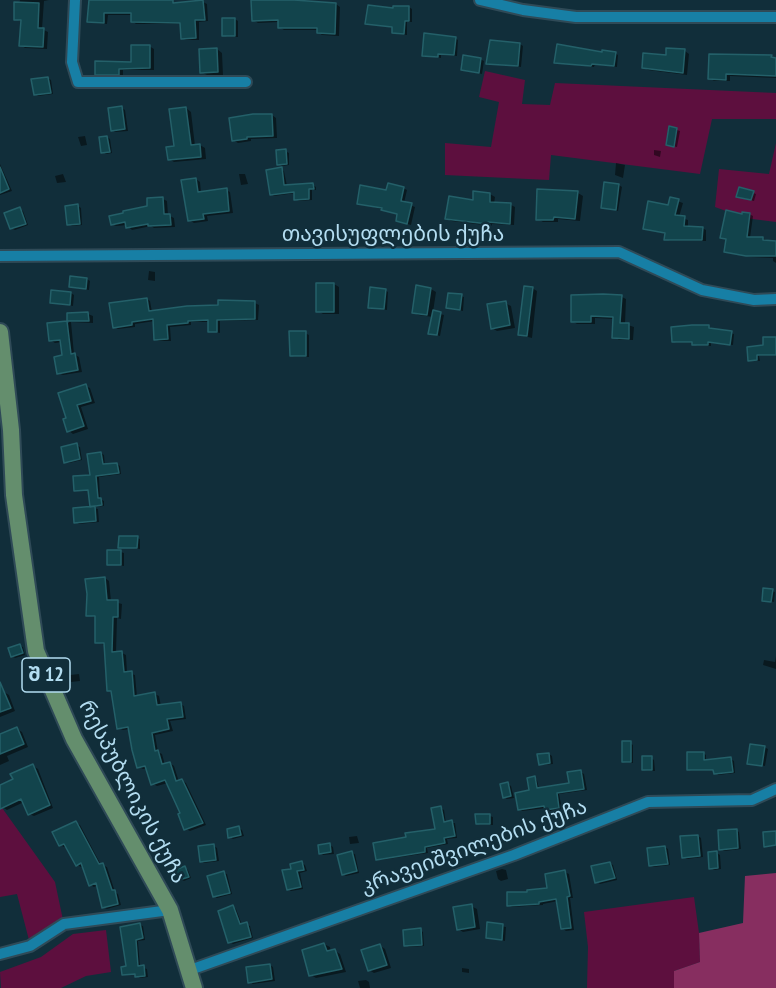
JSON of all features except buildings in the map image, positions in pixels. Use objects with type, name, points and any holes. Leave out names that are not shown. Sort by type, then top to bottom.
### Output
[{"type":"main road","name":"რესპუბლიკის ქუჩა","points":[[0,332],[11,430],[14,495],[36,651],[74,739],[171,910],[194,988]]},
{"type":"street","points":[[75,0],[72,62],[78,82],[246,82]]},
{"type":"street","points":[[481,0],[523,10],[576,17],[776,17]]},
{"type":"street","name":"თავისუფლების ქუჩა","points":[[0,256],[619,252],[702,290],[754,300],[776,299]]},
{"type":"street","name":"კრავეიშვილების ქუჩა","points":[[190,970],[514,855],[648,802],[752,800],[776,789]]},
{"type":"street","points":[[0,954],[30,946],[64,924],[171,910]]},
{"type":"shaded area","points":[[485,71],[525,80],[522,104],[550,105],[555,83],[776,93],[776,119],[712,119],[700,174],[551,155],[549,180],[445,175],[445,143],[491,147],[499,102],[479,97]]},
{"type":"shaded area","points":[[776,143],[776,222],[745,218],[715,207],[719,169],[769,174]]},
{"type":"shaded area","points":[[0,805],[55,882],[63,920],[29,940],[17,894],[0,897]]},
{"type":"shaded area","points":[[776,873],[776,988],[674,988],[674,971],[700,962],[699,933],[743,923],[745,876]]},
{"type":"shaded area","points":[[694,897],[700,962],[674,971],[674,988],[587,988],[588,947],[584,912]]},
{"type":"shaded area","points":[[106,930],[111,972],[86,976],[61,988],[1,988],[0,972],[41,957],[73,934]]}]
